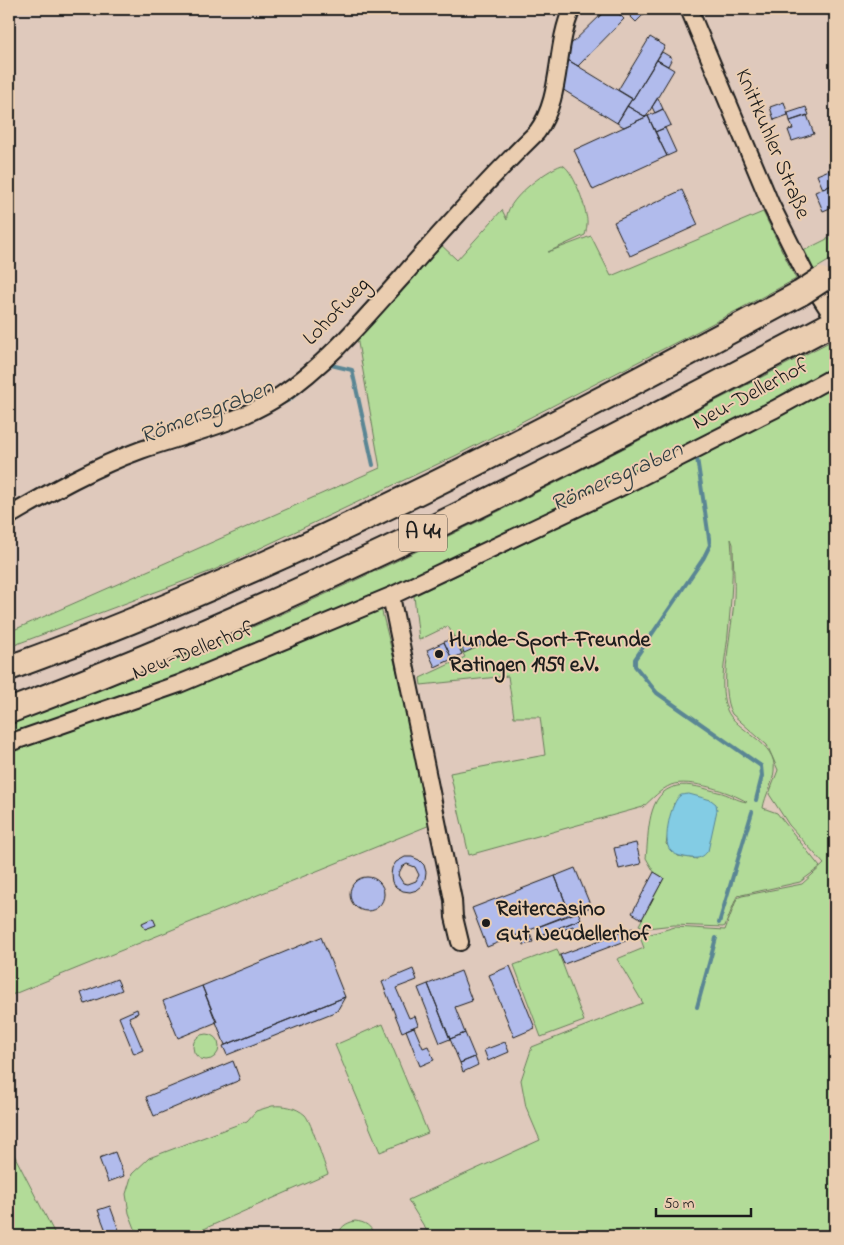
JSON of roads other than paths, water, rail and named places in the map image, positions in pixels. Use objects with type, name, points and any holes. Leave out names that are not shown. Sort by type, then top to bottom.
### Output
[{"type":"highway","name":"A 44","points":[[9,668],[177,602],[362,518],[584,408],[801,293],[828,276]]},
{"type":"highway","name":"A 44","points":[[9,711],[156,653],[268,605],[412,538],[697,395],[832,323]]},
{"type":"street","name":"Lohofweg","points":[[9,516],[65,484],[110,462],[230,420],[265,404],[296,384],[343,343],[478,191],[537,132],[545,121],[551,107],[563,32],[572,9]]},
{"type":"street","name":"Knittkuhler Straße","points":[[689,9],[771,205],[832,323]]},
{"type":"street","name":"Neu-Dellerhof","points":[[9,743],[179,684],[391,596],[617,489],[775,409],[835,376]]},
{"type":"street","points":[[391,596],[460,942]]},
{"type":"water","points":[[689,794],[711,800],[716,804],[717,810],[708,851],[703,856],[696,858],[674,854],[668,846],[667,839],[671,812],[677,798],[681,795]]},
{"type":"waterway","name":"Römersgraben","points":[[328,367],[331,365],[352,370],[373,465]]},
{"type":"waterway","name":"Römersgraben","points":[[277,406],[289,400],[300,391]]},
{"type":"waterway","name":"Römersgraben","points":[[688,462],[697,458],[710,545],[703,559],[635,659],[635,666],[657,693],[761,766],[762,776],[756,800]]},
{"type":"waterway","name":"Römersgraben","points":[[719,923],[752,812]]},
{"type":"waterway","name":"Römersgraben","points":[[697,1007],[716,938]]},
{"type":"place","name":"Hunde-Sport-Freunde Ratingen 1959 e.V.","points":[[439,654]]},
{"type":"place","name":"Reitercasino Gut Neudellerhof","points":[[486,923]]}]
